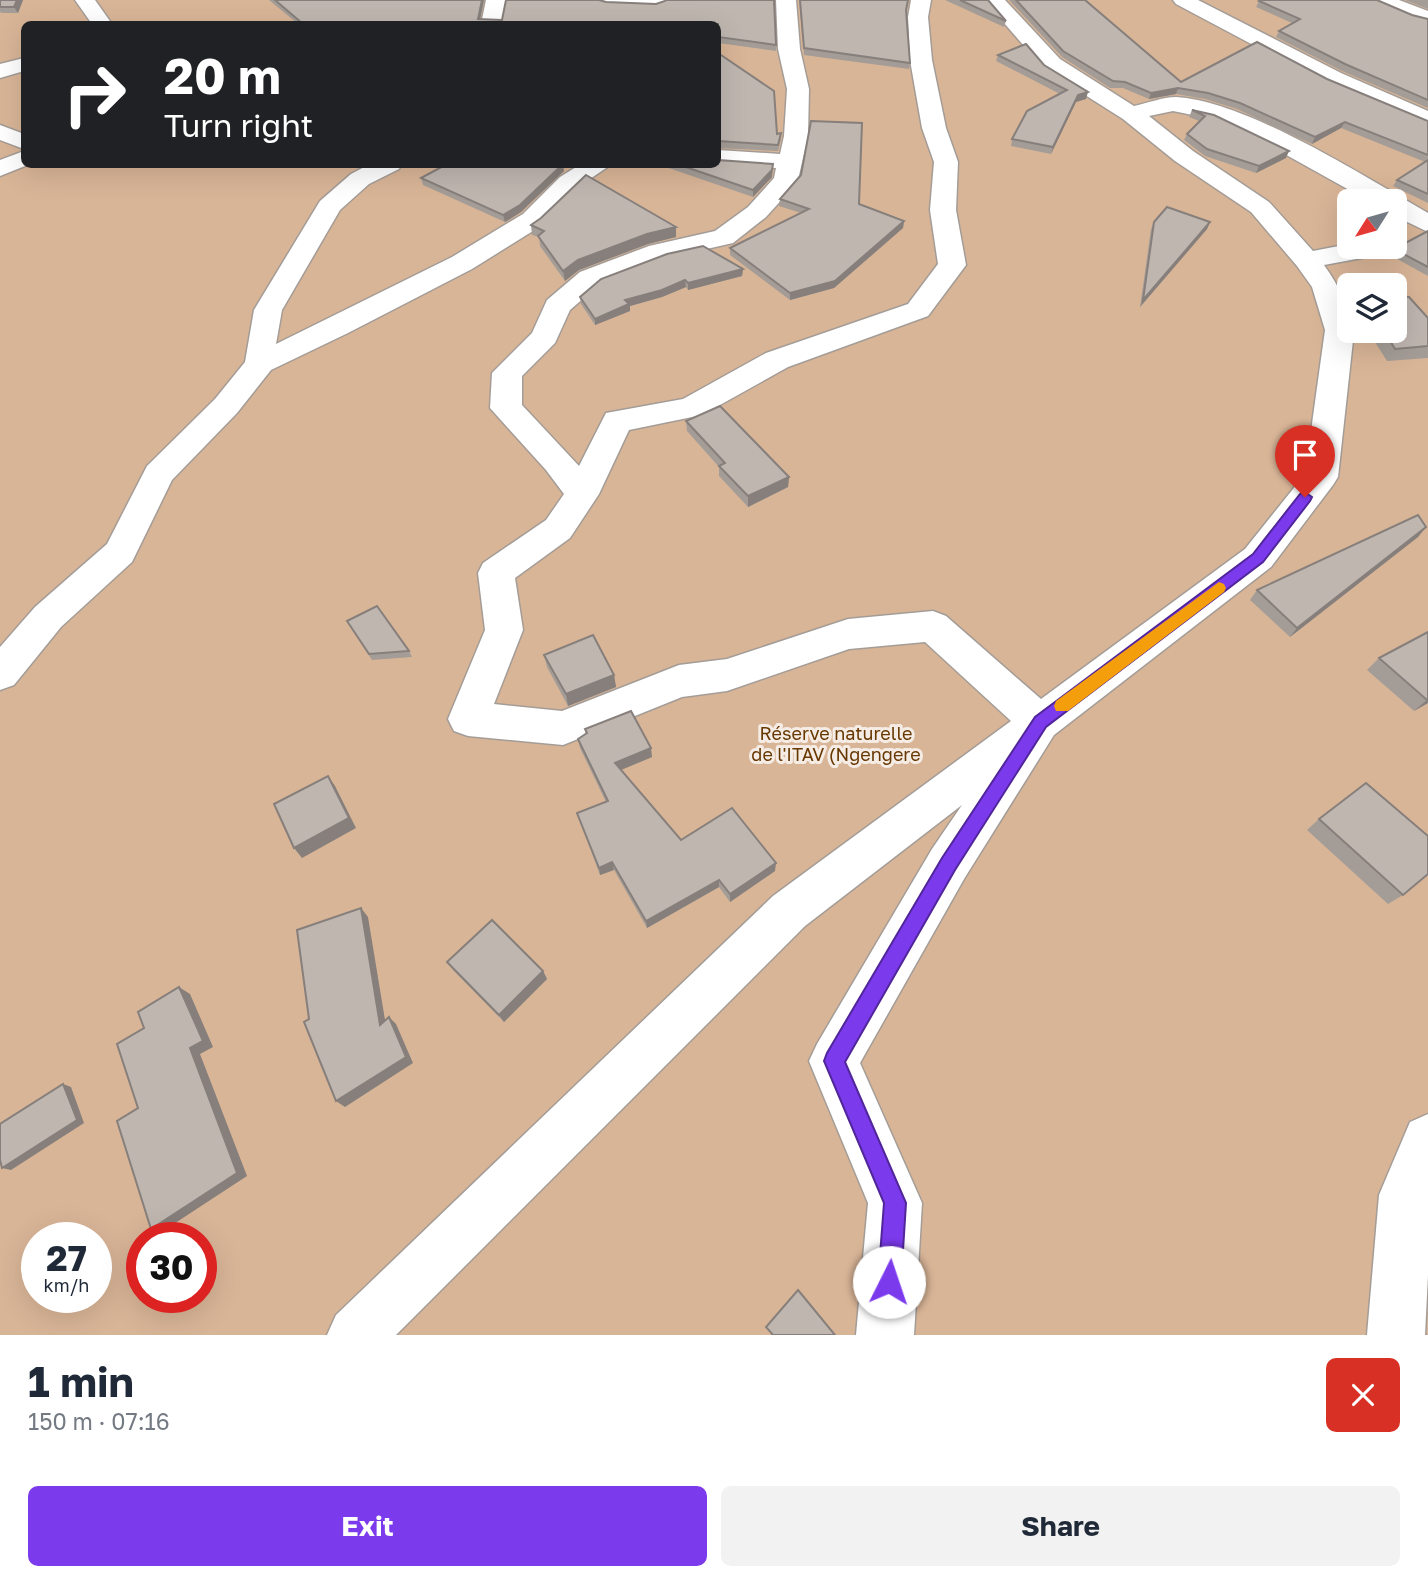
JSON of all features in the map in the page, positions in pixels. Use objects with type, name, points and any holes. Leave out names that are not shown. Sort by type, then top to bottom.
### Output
[{"type":"street","points":[[85,0],[100,21]]},
{"type":"street","points":[[492,21],[496,0]]},
{"type":"street","points":[[607,0],[656,1],[655,21]]},
{"type":"street","points":[[582,494],[558,462],[506,408],[507,373],[545,337],[557,306],[590,278],[659,252],[724,237],[757,212],[786,180],[796,136],[798,89],[789,49],[786,0]]},
{"type":"street","points":[[921,0],[918,17],[921,60],[934,128],[946,162],[943,210],[952,265],[918,310],[777,360],[691,408],[617,421],[582,494],[558,529],[496,573],[504,630],[468,719],[563,728],[679,681],[727,675],[848,634],[933,626],[1040,722]]},
{"type":"street","points":[[356,1335],[789,911],[1258,558],[1321,477],[1340,330],[1326,287],[1307,260],[1260,207],[1184,156],[1131,114],[1052,64],[994,0]]},
{"type":"street","points":[[1183,0],[1333,78],[1428,120]]},
{"type":"street","points":[[1381,0],[1428,17]]},
{"type":"street","points":[[0,71],[21,65]]},
{"type":"street","points":[[1131,114],[1174,104],[1208,109],[1251,126],[1365,189]]},
{"type":"street","points":[[0,132],[21,141]]},
{"type":"street","points":[[721,156],[790,162]]},
{"type":"street","points":[[0,169],[21,159]]},
{"type":"street","points":[[260,363],[261,342],[268,310],[291,275],[329,206],[360,179],[382,168]]},
{"type":"street","points":[[0,674],[48,617],[120,553],[159,474],[226,405],[260,363],[338,327],[462,263],[532,220],[569,182],[593,168]]},
{"type":"street","points":[[1407,212],[1428,223]]},
{"type":"street","points":[[1407,240],[1428,234]]},
{"type":"street","points":[[1307,260],[1337,255]]},
{"type":"street","points":[[886,1335],[895,1203],[834,1061],[948,864],[1040,722]]},
{"type":"street","points":[[1396,1335],[1406,1195],[1428,1140]]},
{"type":"green space","name":"Réserve naturelle de l'ITAV (Ngengere","points":[[0,0],[1428,0],[1428,1335],[0,1335]]},
{"type":"building","points":[[0,0],[17,0],[14,7],[0,7]]},
{"type":"building","points":[[275,0],[482,0],[478,19],[502,20],[506,0],[599,0],[656,4],[666,0],[774,0],[776,45],[721,37],[721,21],[300,21]]},
{"type":"building","points":[[800,0],[908,0],[906,10],[910,63],[804,48]]},
{"type":"building","points":[[960,0],[988,0],[1006,21]]},
{"type":"building","points":[[1016,0],[1085,0],[1181,82],[1257,42],[1327,79],[1428,121],[1428,155],[1345,122],[1315,137],[1240,103],[1208,93],[1178,88],[1151,93],[1125,82],[1113,81],[1063,51]]},
{"type":"building","points":[[1377,0],[1428,19],[1428,100],[1345,64],[1279,31],[1300,19],[1259,1]]},
{"type":"building","points":[[1026,44],[1044,65],[1088,92],[1078,95],[1053,147],[1012,139],[1027,111],[1067,90],[998,55]]},
{"type":"building","points":[[721,55],[774,91],[777,134],[781,133],[778,145],[721,141]]},
{"type":"building","points":[[1192,110],[1214,115],[1289,151],[1259,166],[1207,149],[1187,134],[1205,116]]},
{"type":"building","points":[[811,121],[862,123],[859,204],[904,221],[835,281],[790,293],[730,248],[809,209],[780,199],[801,175]]},
{"type":"building","points":[[721,160],[773,164],[772,170],[753,190],[689,168],[721,168]]},
{"type":"building","points":[[1428,160],[1428,194],[1397,180]]},
{"type":"building","points":[[440,168],[559,168],[520,205],[503,215],[421,178]]},
{"type":"building","points":[[586,175],[676,227],[647,234],[578,260],[563,271],[538,236],[544,231],[531,225]]},
{"type":"building","points":[[1167,207],[1210,222],[1143,300],[1154,222]]},
{"type":"building","points":[[1428,231],[1428,267],[1407,256],[1407,242]]},
{"type":"building","points":[[703,246],[743,269],[688,283],[685,280],[662,290],[625,300],[629,304],[595,319],[580,297],[601,279],[667,254]]},
{"type":"building","points":[[1409,297],[1428,318],[1428,346],[1395,349],[1391,343],[1407,343]]},
{"type":"building","points":[[720,406],[789,477],[748,496],[719,466],[725,463],[686,421]]},
{"type":"building","points":[[1418,515],[1426,527],[1297,628],[1257,590]]},
{"type":"building","points":[[377,606],[409,651],[369,654],[347,621]]},
{"type":"building","points":[[1428,632],[1428,699],[1427,700],[1379,658]]},
{"type":"building","points":[[593,635],[614,675],[566,694],[544,655]]},
{"type":"building","points":[[631,711],[651,748],[615,763],[681,840],[732,808],[776,863],[730,894],[719,880],[646,921],[612,862],[599,868],[577,813],[608,801],[578,739],[587,733],[585,729]]},
{"type":"building","points":[[328,776],[349,818],[294,848],[274,804]]},
{"type":"building","points":[[1366,783],[1428,836],[1428,874],[1403,895],[1319,819]]},
{"type":"building","points":[[361,908],[380,1025],[389,1017],[406,1057],[336,1101],[304,1022],[309,1019],[297,930]]},
{"type":"building","points":[[492,920],[543,971],[499,1015],[447,962]]},
{"type":"building","points":[[179,987],[203,1041],[190,1048],[237,1173],[162,1222],[149,1222],[117,1121],[138,1108],[117,1044],[144,1028],[138,1012]]},
{"type":"building","points":[[63,1084],[77,1120],[2,1168],[0,1124]]},
{"type":"building","points":[[798,1290],[835,1335],[773,1335],[766,1327]]},
{"type":"slow traffic","points":[[1062,706],[1219,588]]},
{"type":"route","points":[[889,1282],[895,1203],[834,1061],[948,864],[1040,722],[1258,558],[1305,497]]}]
